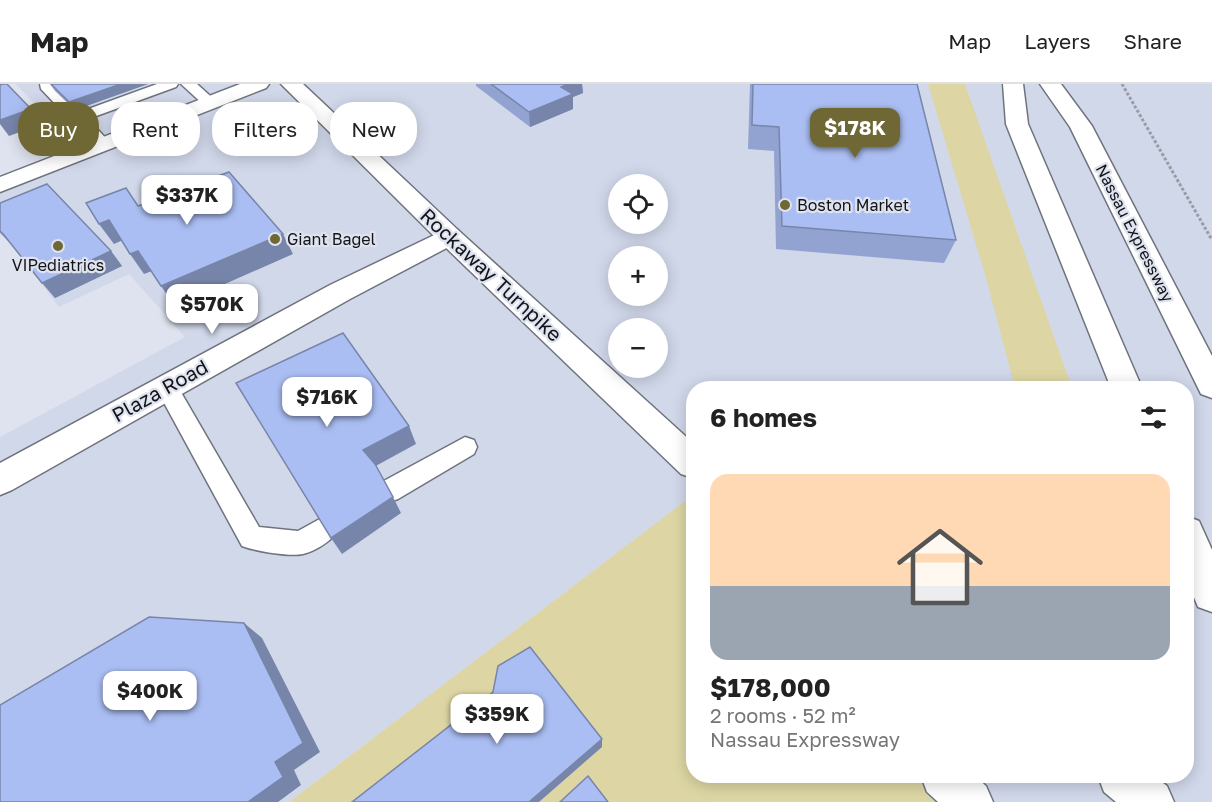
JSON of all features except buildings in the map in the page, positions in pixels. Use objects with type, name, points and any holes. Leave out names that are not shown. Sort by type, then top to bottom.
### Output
[{"type":"main road","points":[[0,185],[259,84]]},
{"type":"main road","name":"Rockaway Turnpike","points":[[291,84],[449,236],[686,457]]},
{"type":"main road","points":[[1013,84],[1017,124],[1124,381]]},
{"type":"main road","name":"Nassau Expressway","points":[[1050,84],[1082,126],[1212,386]]},
{"type":"main road","name":"Plaza Road","points":[[0,480],[340,292],[449,236]]},
{"type":"main road","points":[[1194,551],[1212,594]]},
{"type":"main road","points":[[951,783],[970,802]]},
{"type":"main road","points":[[1128,783],[1151,802]]},
{"type":"lane","points":[[53,84],[46,86],[62,102]]},
{"type":"lane","points":[[99,108],[130,94],[171,84]]},
{"type":"lane","points":[[188,84],[210,103]]},
{"type":"lane","points":[[99,139],[104,144]]},
{"type":"lane","points":[[167,388],[251,538],[301,543],[327,527]]},
{"type":"lane","points":[[389,491],[465,447]]},
{"type":"path","points":[[1122,84],[1212,240]]},
{"type":"shaded area","points":[[16,84],[1212,84],[1212,802],[954,802],[936,783],[1194,783],[1194,381],[686,381],[686,500],[289,802],[0,802],[0,437],[185,337],[129,274],[59,307],[0,229],[0,182],[69,156],[99,156],[99,102],[33,102]]},
{"type":"shaded area","points":[[928,84],[965,84],[1070,381],[1013,381],[986,278]]},
{"type":"shaded area","points":[[686,500],[686,783],[936,783],[954,802],[289,802]]},
{"type":"place","name":"Boston Market","points":[[785,205]]},
{"type":"place","name":"Giant Bagel","points":[[275,239]]},
{"type":"place","name":"VIPediatrics","points":[[58,246]]}]
